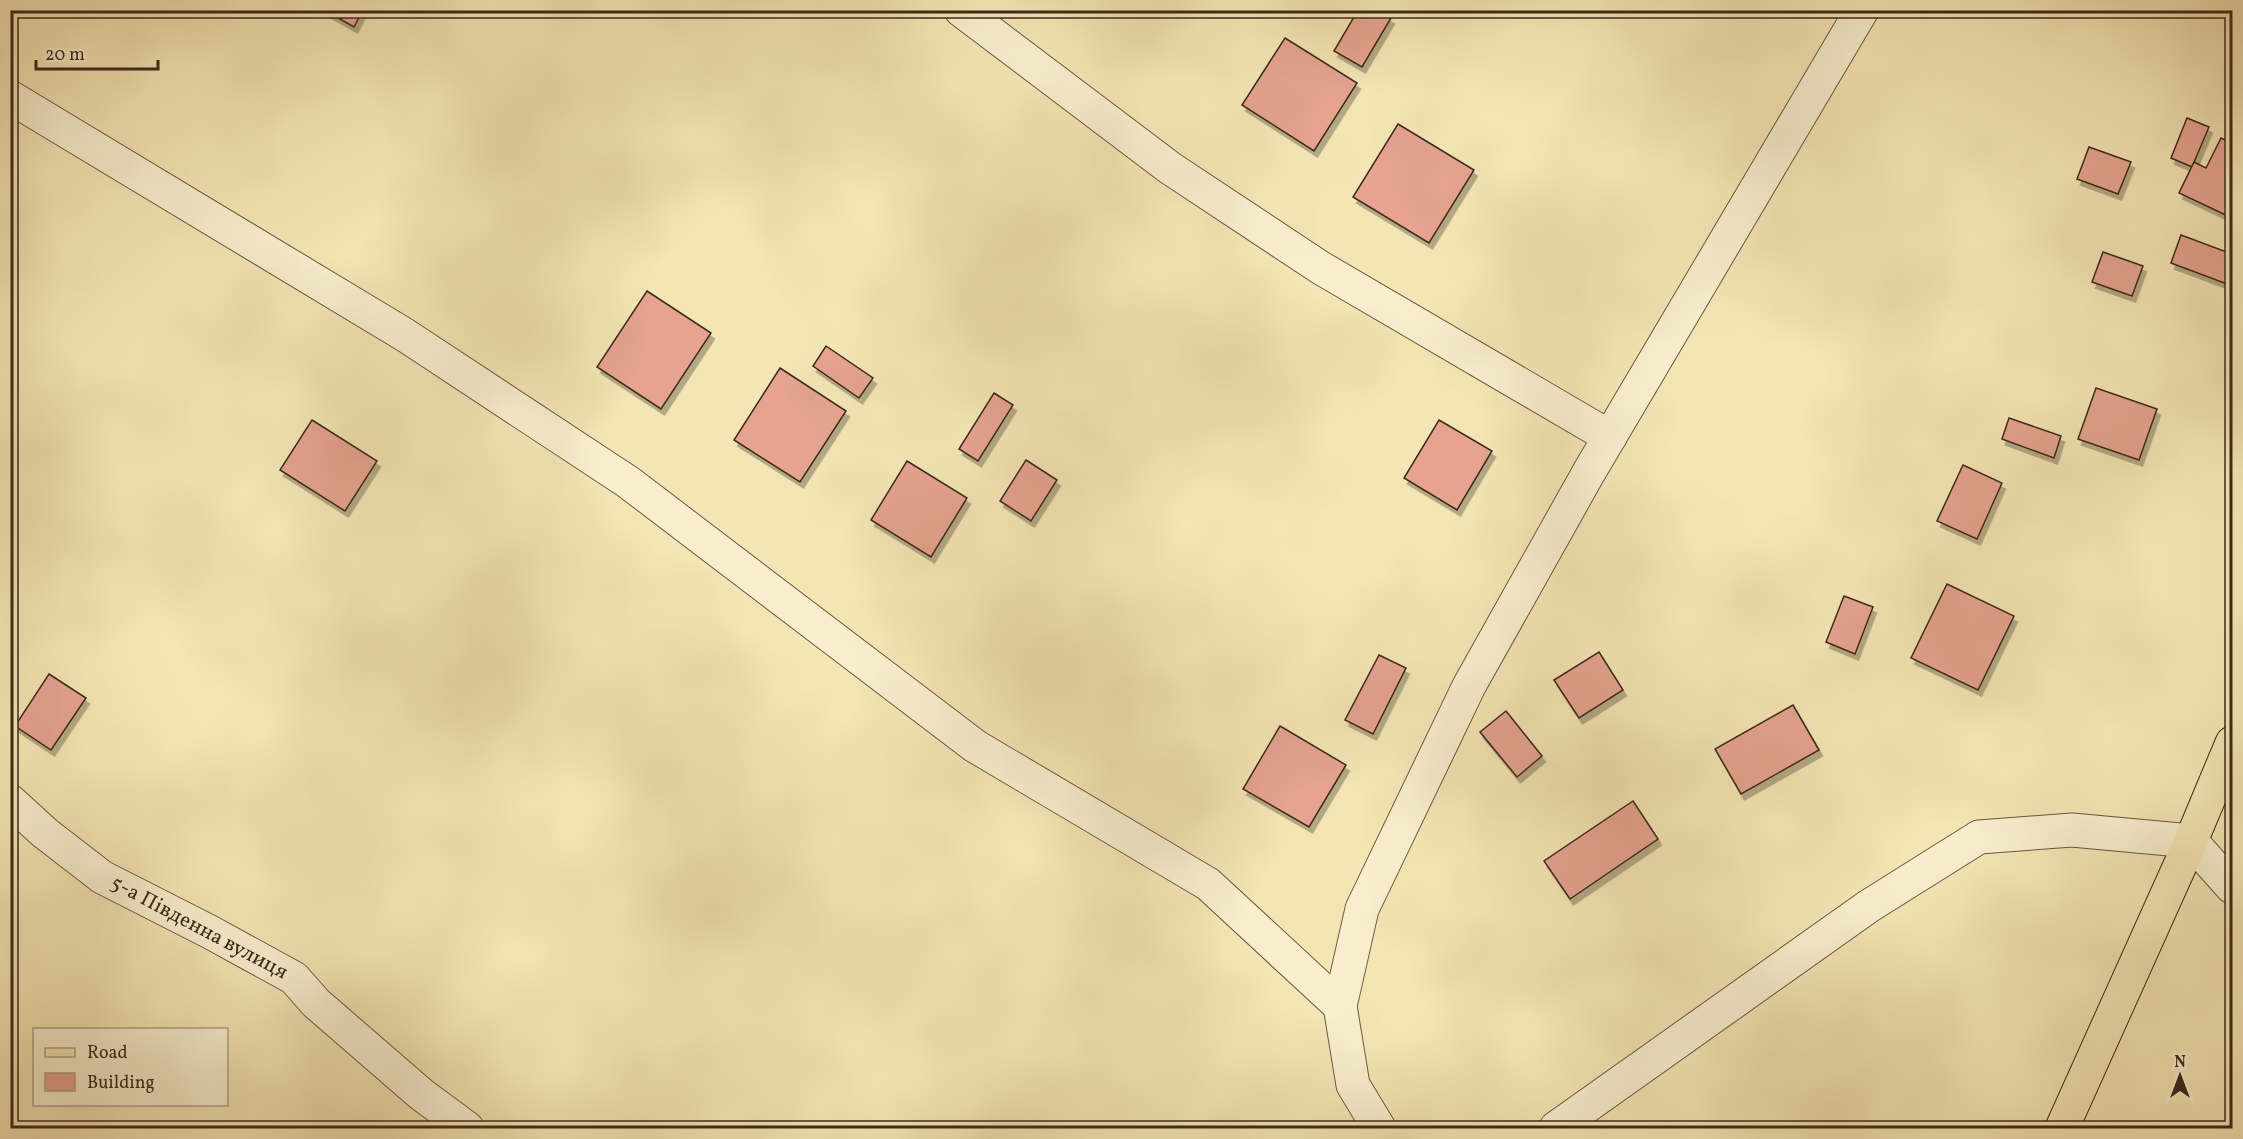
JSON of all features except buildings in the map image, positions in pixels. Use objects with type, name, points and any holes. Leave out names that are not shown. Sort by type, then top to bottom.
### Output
[{"type":"main road","points":[[2062,1128],[2191,841],[2232,743]]},
{"type":"street","points":[[961,10],[1170,168],[1321,268],[1610,437]]},
{"type":"street","points":[[1379,1128],[1353,1085],[1340,1006],[1362,909],[1469,686],[1610,437],[1862,10]]},
{"type":"street","points":[[10,97],[405,335],[628,482],[975,746],[1208,884],[1340,1006]]},
{"type":"street","name":"5-а Південна вулиця","points":[[10,801],[45,833],[102,877],[294,978],[316,1003],[421,1094],[466,1128]]},
{"type":"street","points":[[1556,1128],[1869,906],[1979,837],[2072,830],[2191,841],[2232,887]]}]
